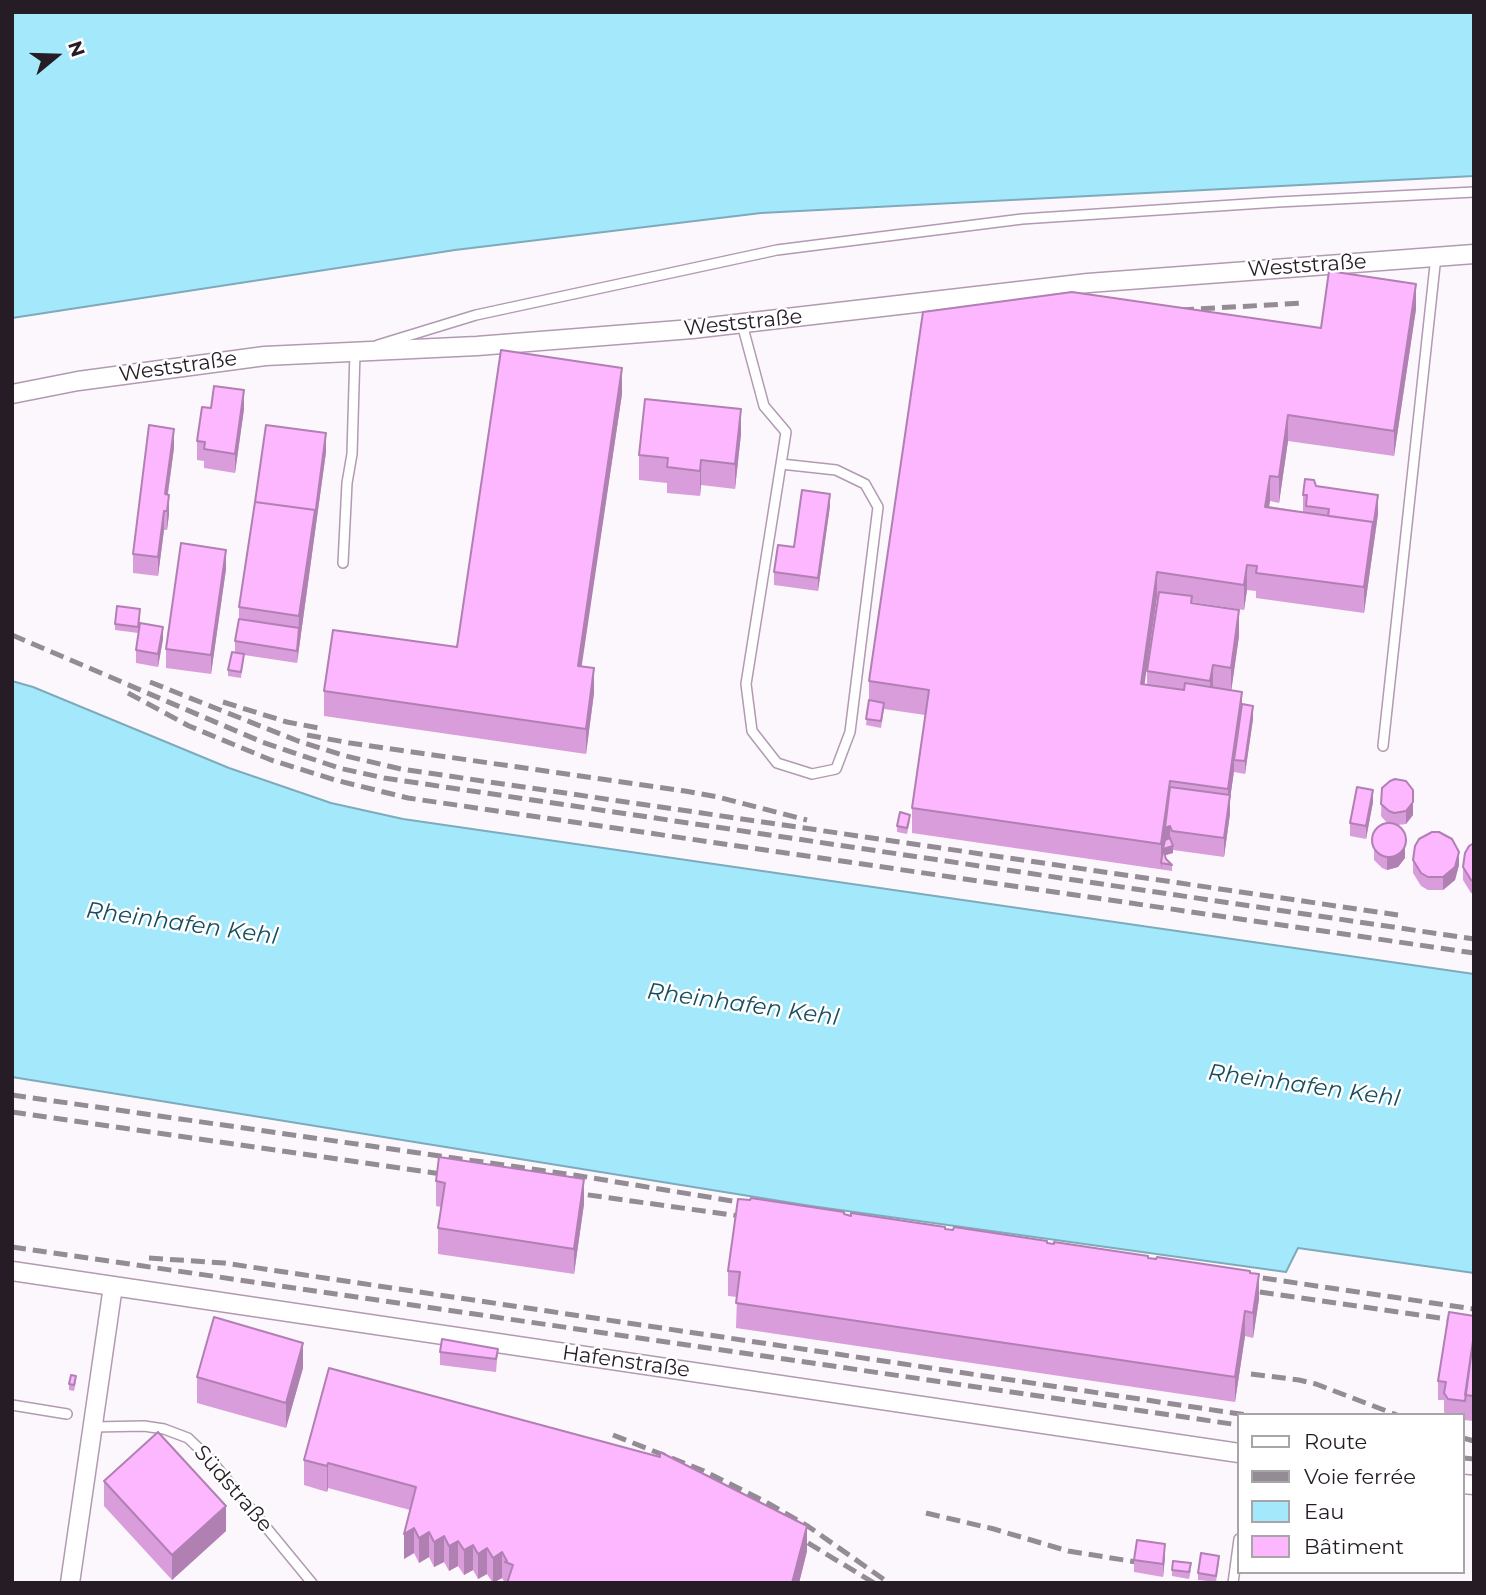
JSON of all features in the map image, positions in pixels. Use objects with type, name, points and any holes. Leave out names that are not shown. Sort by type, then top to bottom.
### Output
[{"type":"street","name":"Weststraße","points":[[12,394],[78,381],[251,357],[477,346],[742,324],[1088,283],[1474,254]]},
{"type":"street","name":"Hafenstraße","points":[[12,1271],[1238,1453]]},
{"type":"street","points":[[70,1583],[113,1286]]},
{"type":"lane","points":[[343,563],[347,483],[352,454],[355,352],[476,316],[777,250],[1022,219],[1474,192]]},
{"type":"lane","points":[[1383,746],[1436,256]]},
{"type":"lane","points":[[742,324],[764,406],[786,432],[746,684],[752,731],[777,763],[812,774],[836,769],[850,732],[878,507],[865,484],[836,470],[781,464]]},
{"type":"lane","points":[[12,1405],[67,1414]]},
{"type":"lane","name":"Südstraße","points":[[93,1427],[144,1426],[164,1429],[188,1438],[210,1459],[312,1583]]},
{"type":"lane","points":[[1233,1583],[1238,1546]]},
{"type":"water","points":[[12,12],[1474,12],[1474,176],[761,213],[455,250],[12,318]]},
{"type":"water","name":"Rheinhafen Kehl","points":[[12,681],[33,687],[229,768],[331,803],[403,819],[1474,974],[1474,1273],[1298,1248],[1286,1272],[811,1206],[12,1077]]},
{"type":"building","points":[[1329,271],[1416,284],[1394,431],[1288,415],[1279,477],[1270,476],[1265,507],[1373,522],[1364,587],[1256,573],[1257,566],[1247,565],[1244,585],[1157,572],[1141,684],[1184,690],[1185,683],[1242,692],[1228,789],[1170,781],[1161,844],[912,808],[929,690],[869,681],[923,312],[1072,292],[1321,328]]},
{"type":"building","points":[[501,350],[622,368],[578,666],[594,668],[586,729],[324,691],[333,630],[457,647]]},
{"type":"building","points":[[214,386],[244,390],[235,454],[204,449],[205,442],[197,441],[202,407],[211,408]]},
{"type":"building","points":[[645,399],[741,409],[735,464],[701,460],[700,471],[667,467],[668,458],[639,455]]},
{"type":"building","points":[[149,425],[174,429],[165,494],[169,495],[167,511],[164,511],[158,557],[133,554]]},
{"type":"building","points":[[266,425],[326,433],[315,516],[315,510],[255,502]]},
{"type":"building","points":[[1305,479],[1314,480],[1316,486],[1378,495],[1373,528],[1373,522],[1328,516],[1329,509],[1306,506],[1307,495],[1303,495]]},
{"type":"building","points":[[802,490],[830,494],[818,578],[774,572],[778,545],[794,547]]},
{"type":"building","points":[[255,502],[315,510],[299,616],[239,607]]},
{"type":"building","points":[[181,543],[226,550],[211,655],[166,649]]},
{"type":"building","points":[[1159,592],[1192,596],[1191,603],[1239,610],[1231,668],[1213,665],[1210,681],[1147,671]]},
{"type":"building","points":[[117,606],[140,609],[138,627],[115,624]]},
{"type":"building","points":[[239,619],[299,628],[297,651],[235,641]]},
{"type":"building","points":[[140,623],[163,627],[158,654],[136,650]]},
{"type":"building","points":[[232,652],[244,654],[241,672],[228,670]]},
{"type":"building","points":[[869,700],[884,703],[881,721],[866,719]]},
{"type":"building","points":[[1242,704],[1253,706],[1245,761],[1234,760]]},
{"type":"building","points":[[1395,779],[1406,781],[1413,790],[1413,802],[1406,811],[1394,813],[1381,804],[1382,788]]},
{"type":"building","points":[[1170,787],[1230,795],[1224,838],[1172,831],[1170,826],[1165,828]]},
{"type":"building","points":[[1357,787],[1373,790],[1366,826],[1350,823]]},
{"type":"building","points":[[900,812],[910,815],[907,828],[897,826]]},
{"type":"building","points":[[1389,823],[1401,828],[1406,840],[1401,852],[1389,857],[1377,852],[1372,840],[1377,828]]},
{"type":"building","points":[[1432,832],[1439,832],[1452,839],[1459,852],[1455,867],[1443,877],[1428,877],[1421,873],[1413,860],[1419,839]]},
{"type":"building","points":[[1170,838],[1173,846],[1163,849],[1165,840]]},
{"type":"building","points":[[1474,843],[1474,881],[1463,867],[1465,853]]},
{"type":"building","points":[[1163,849],[1166,859],[1172,865],[1161,863]]},
{"type":"building","points":[[439,1157],[584,1179],[574,1249],[438,1228],[445,1183],[436,1181]]},
{"type":"building","points":[[751,1198],[844,1212],[851,1216],[851,1213],[953,1230],[954,1227],[1259,1274],[1253,1313],[1245,1311],[1235,1377],[736,1303],[740,1272],[728,1271],[738,1199]]},
{"type":"building","points":[[1449,1312],[1474,1316],[1465,1401],[1448,1399],[1444,1393],[1446,1382],[1438,1381]]},
{"type":"building","points":[[214,1317],[303,1343],[286,1403],[197,1377]]},
{"type":"building","points":[[1474,1334],[1474,1396],[1465,1395]]},
{"type":"building","points":[[442,1339],[498,1349],[496,1359],[440,1352]]},
{"type":"building","points":[[329,1368],[660,1457],[660,1452],[807,1526],[792,1583],[507,1583],[513,1565],[505,1562],[507,1561],[502,1552],[493,1558],[487,1548],[478,1554],[473,1545],[464,1550],[458,1541],[449,1546],[444,1536],[434,1542],[429,1532],[419,1538],[414,1528],[404,1534],[416,1487],[328,1463],[327,1466],[304,1460]]},
{"type":"building","points":[[71,1375],[76,1376],[74,1385],[69,1384]]},
{"type":"building","points":[[158,1432],[226,1506],[172,1555],[104,1481]]},
{"type":"building","points":[[1137,1540],[1165,1544],[1163,1564],[1134,1560]]},
{"type":"building","points":[[1201,1553],[1219,1556],[1216,1576],[1198,1573]]},
{"type":"building","points":[[1173,1561],[1191,1563],[1189,1572],[1172,1570]]},
{"type":"railway","points":[[1180,310],[1303,303]]},
{"type":"railway","points":[[12,635],[262,742],[339,768],[384,778],[1474,939]]},
{"type":"railway","points":[[150,682],[298,741],[401,769],[1398,915]]},
{"type":"railway","points":[[128,693],[189,726],[271,760],[335,780],[408,798],[1474,953]]},
{"type":"railway","points":[[223,702],[287,722],[324,729]]},
{"type":"railway","points":[[307,735],[685,791],[807,820]]},
{"type":"railway","points":[[12,1095],[574,1175],[757,1205]]},
{"type":"railway","points":[[12,1112],[456,1176]]},
{"type":"railway","points":[[567,1192],[754,1218]]},
{"type":"railway","points":[[12,1247],[1238,1425]]},
{"type":"railway","points":[[149,1258],[224,1263],[1238,1414]]},
{"type":"railway","points":[[1242,1275],[1474,1309]]},
{"type":"railway","points":[[1239,1289],[1474,1323]]},
{"type":"railway","points":[[1251,1374],[1316,1384],[1392,1413]]},
{"type":"railway","points":[[613,1435],[704,1471],[766,1502],[809,1527],[889,1583]]},
{"type":"railway","points":[[1465,1439],[1474,1441]]},
{"type":"railway","points":[[1465,1458],[1474,1459]]},
{"type":"railway","points":[[926,1513],[994,1529],[1068,1551],[1155,1565]]},
{"type":"railway","points":[[790,1532],[874,1583]]}]
